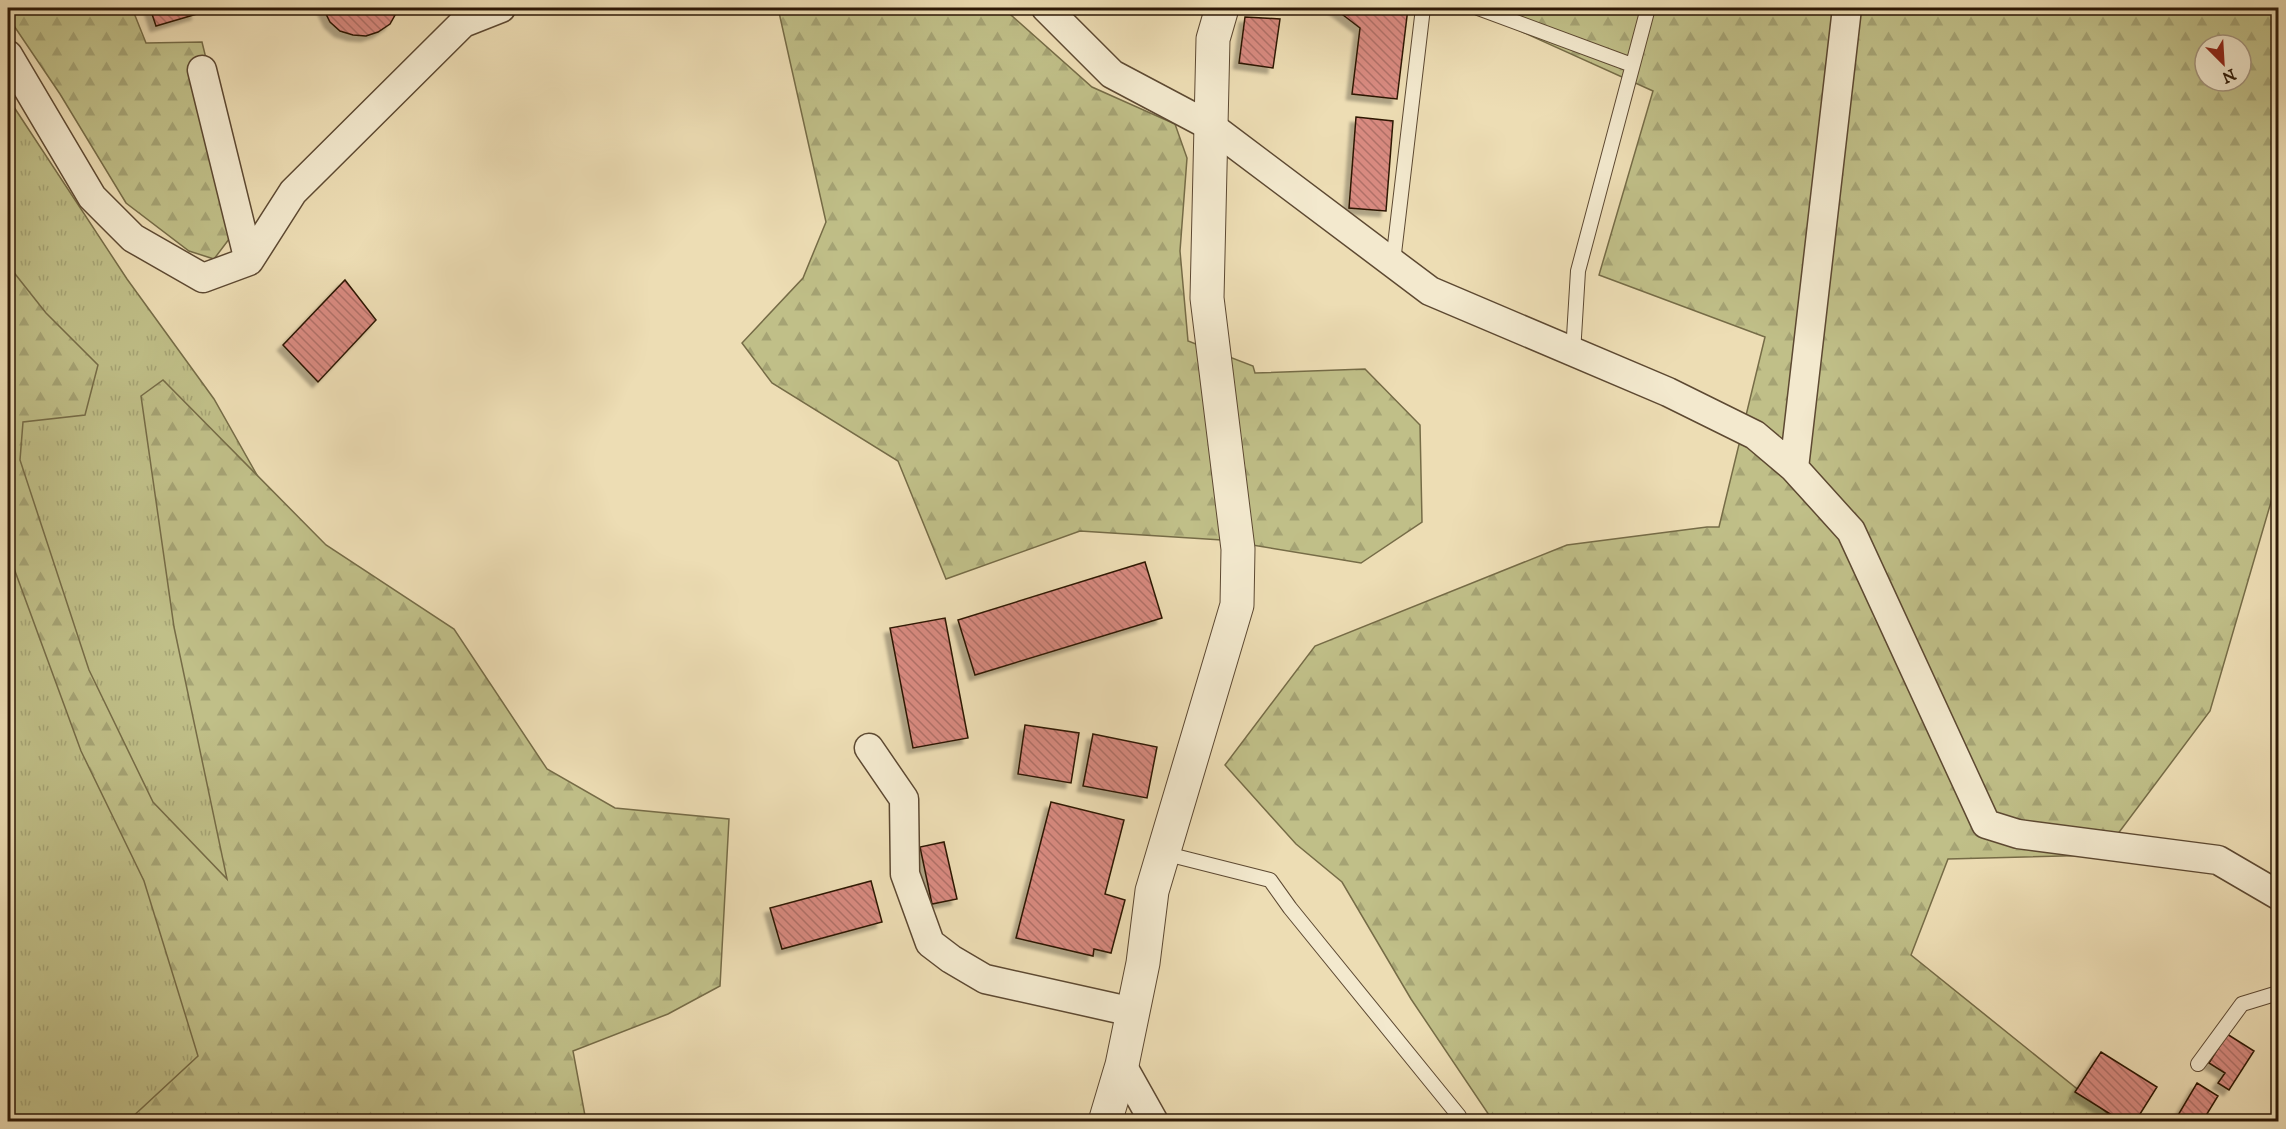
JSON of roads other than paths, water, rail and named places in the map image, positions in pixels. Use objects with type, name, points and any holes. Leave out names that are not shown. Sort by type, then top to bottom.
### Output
[{"type":"street","points":[[8,55],[92,197],[133,238],[203,278],[249,261],[293,192],[463,22],[501,8]]},
{"type":"street","points":[[1046,8],[1112,74],[1212,127],[1430,291],[1668,392],[1755,435],[1794,468],[1851,531],[1986,824],[2018,834],[2218,860],[2278,891]]},
{"type":"street","points":[[1106,1122],[1122,1065],[1143,963],[1152,891],[1238,605],[1238,549],[1207,298],[1213,39],[1222,8]]},
{"type":"street","points":[[1794,468],[1847,8]]},
{"type":"street","points":[[202,70],[249,261]]},
{"type":"street","points":[[869,748],[904,800],[904,874],[930,943],[951,959],[985,979],[1133,1012]]},
{"type":"street","points":[[1122,1065],[1154,1122]]},
{"type":"lane","points":[[1392,264],[1423,8]]},
{"type":"lane","points":[[1478,8],[1632,65]]},
{"type":"lane","points":[[1573,353],[1578,271],[1648,8]]},
{"type":"lane","points":[[1164,853],[1270,880],[1290,908],[1459,1116]]},
{"type":"lane","points":[[2198,1064],[2242,1004],[2278,993]]}]
